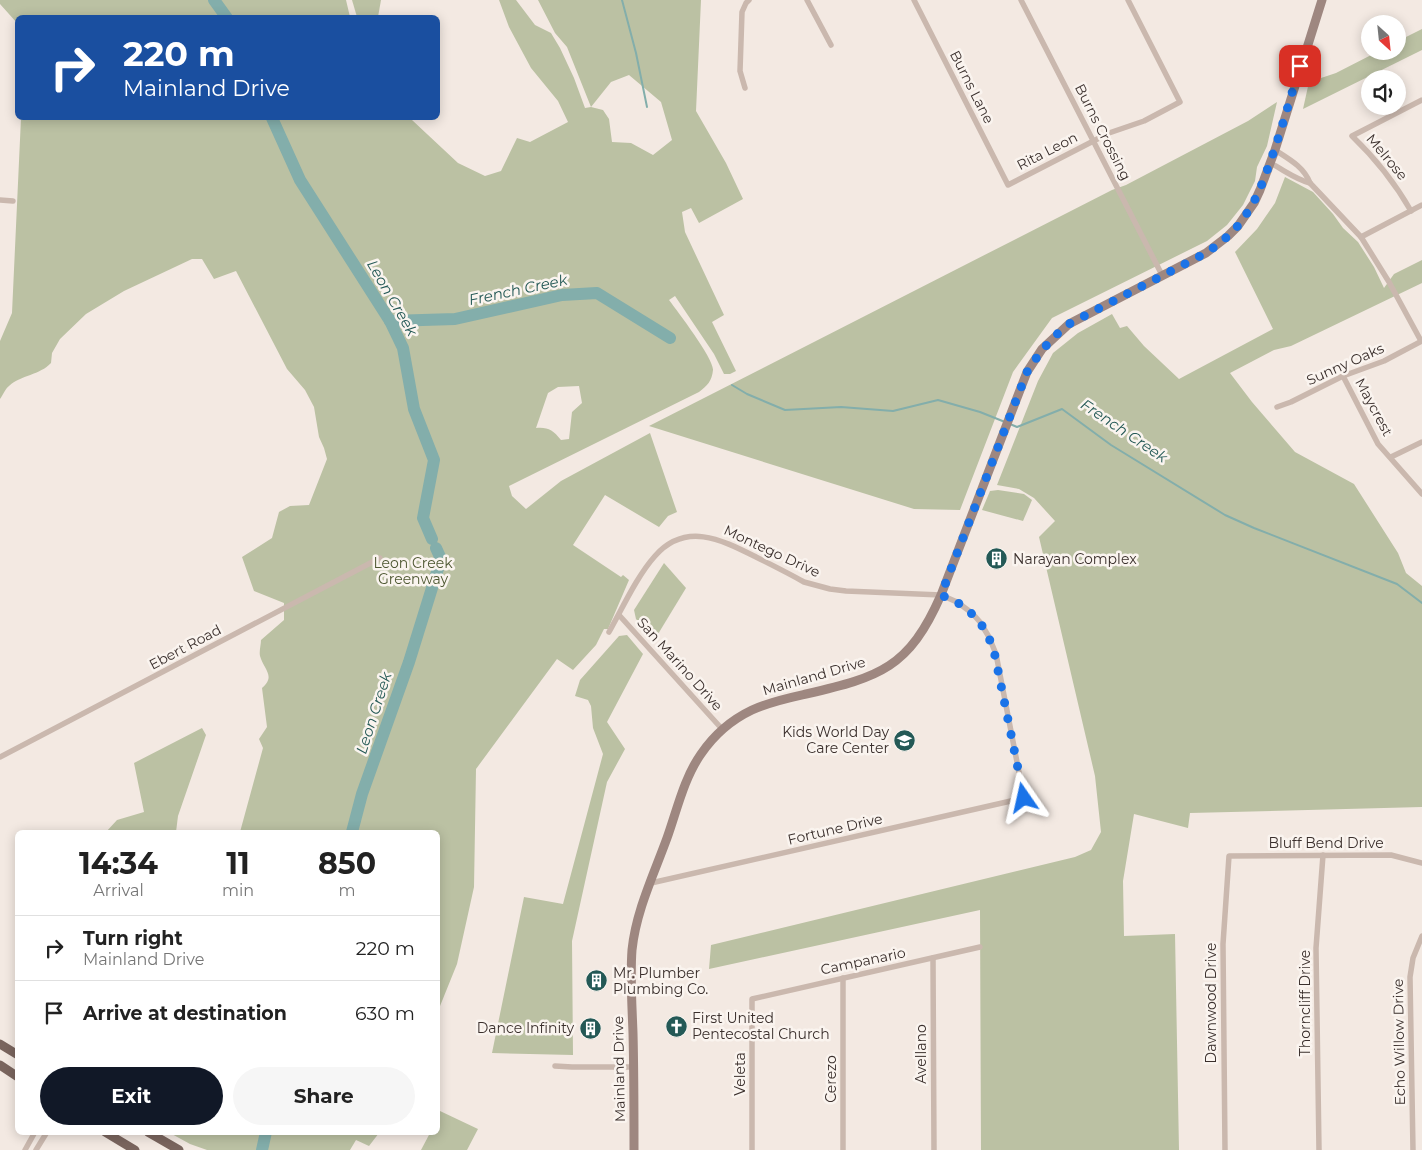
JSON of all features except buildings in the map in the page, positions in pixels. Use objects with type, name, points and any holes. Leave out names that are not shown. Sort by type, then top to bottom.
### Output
[{"type":"main road","name":"Mainland Drive","points":[[634,1150],[632,948],[640,915],[693,767],[708,744],[738,717],[761,706],[850,684],[875,674],[886,668],[916,641],[930,619],[941,595],[1027,372],[1046,344],[1061,330],[1084,316],[1206,253],[1233,231],[1254,203],[1270,163],[1322,0]]},
{"type":"main road","points":[[0,1044],[15,1053]]},
{"type":"main road","points":[[0,1065],[15,1075]]},
{"type":"main road","points":[[110,1135],[134,1150]]},
{"type":"main road","points":[[153,1135],[179,1150]]},
{"type":"street","points":[[745,88],[740,71],[742,12],[749,0]]},
{"type":"street","points":[[807,0],[831,45]]},
{"type":"street","name":"Burns Lane","points":[[914,0],[1008,185]]},
{"type":"street","name":"Burns Crossing","points":[[1022,0],[1162,275]]},
{"type":"street","name":"Rita Leon","points":[[1008,185],[1109,133],[1144,121],[1180,102],[1128,0]]},
{"type":"street","name":"Melrose","points":[[1411,211],[1399,191],[1379,165],[1352,136],[1422,100]]},
{"type":"street","points":[[1274,150],[1294,162],[1307,175],[1310,183],[1361,238],[1389,282],[1421,341]]},
{"type":"street","points":[[1270,163],[1286,171],[1296,179],[1310,183]]},
{"type":"street","points":[[0,200],[13,201]]},
{"type":"street","points":[[1361,238],[1422,205]]},
{"type":"street","name":"Sunny Oaks","points":[[1276,407],[1343,376],[1384,360],[1421,341]]},
{"type":"street","name":"Maycrest","points":[[1343,376],[1378,444],[1422,494]]},
{"type":"street","points":[[1391,457],[1422,442]]},
{"type":"street","name":"Montego Drive","points":[[619,615],[654,556],[665,547],[683,538],[696,535],[723,540],[804,582],[817,586],[850,591],[941,595]]},
{"type":"street","name":"Ebert Road","points":[[0,757],[380,558]]},
{"type":"street","name":"Fortune Drive","points":[[651,883],[1024,798],[993,646],[980,622],[972,614],[957,602],[941,595]]},
{"type":"street","points":[[609,632],[619,615]]},
{"type":"street","name":"San Marino Drive","points":[[619,615],[722,730]]},
{"type":"street","name":"Thorncliff Drive","points":[[1319,1150],[1316,962],[1323,855]]},
{"type":"street","name":"Bluff Bend Drive","points":[[1229,856],[1391,855],[1422,863]]},
{"type":"street","name":"Dawnwood Drive","points":[[1225,1150],[1223,944],[1229,856]]},
{"type":"street","name":"Echo Willow Drive","points":[[1413,1150],[1410,977],[1413,958],[1422,936]]},
{"type":"street","name":"Campanario","points":[[752,999],[980,947]]},
{"type":"street","name":"Avellano","points":[[934,958],[934,1150]]},
{"type":"street","name":"Cerezo","points":[[842,978],[843,1150]]},
{"type":"street","name":"Veleta","points":[[752,999],[752,1150]]},
{"type":"street","points":[[555,1066],[572,1068],[633,1067]]},
{"type":"street","points":[[25,1150],[33,1135]]},
{"type":"street","points":[[36,1150],[45,1135]]},
{"type":"green space","points":[[0,0],[346,0],[350,15],[15,15],[15,21],[0,4]]},
{"type":"green space","points":[[352,0],[381,0],[378,15],[356,15]]},
{"type":"green space","name":"Leon Creek Greenway","points":[[499,0],[516,0],[535,25],[551,33],[574,78],[585,108],[591,107],[567,47],[555,33],[538,0],[701,0],[696,111],[726,163],[743,199],[699,223],[691,208],[682,212],[685,232],[724,315],[712,322],[736,371],[724,374],[714,354],[675,296],[669,300],[695,335],[712,364],[713,370],[707,385],[699,392],[509,486],[512,496],[526,509],[561,481],[650,433],[677,512],[668,516],[659,527],[605,495],[573,545],[621,577],[623,575],[629,580],[608,629],[604,629],[596,645],[573,670],[557,659],[476,769],[474,887],[457,964],[440,1006],[440,830],[241,830],[263,748],[259,739],[267,727],[262,688],[269,676],[260,656],[261,640],[284,620],[284,603],[254,591],[242,557],[272,538],[279,512],[290,506],[309,505],[327,459],[319,437],[314,407],[305,390],[287,369],[236,271],[214,279],[202,259],[192,259],[124,291],[86,314],[60,339],[52,353],[51,363],[47,367],[14,382],[6,389],[0,399],[0,341],[12,313],[21,120],[412,120],[458,163],[485,176],[501,171],[517,138],[530,142],[568,122],[558,101],[531,68],[509,27]],"holes":[[[629,75],[661,102],[672,140],[653,155],[631,143],[612,142],[609,119],[603,110],[591,107],[611,82]],[[579,386],[582,403],[572,412],[569,439],[561,440],[550,430],[536,428],[548,393],[558,387]]]},
{"type":"green space","points":[[1422,29],[1422,50],[1406,58],[1406,37]]},
{"type":"green space","points":[[1361,60],[1402,60],[1382,70],[1361,70],[1361,80],[1303,109],[1309,82],[1336,73]]},
{"type":"green space","points":[[1277,102],[1267,146],[1257,167],[1255,181],[1243,205],[1227,225],[1207,241],[1052,318],[1013,372],[960,510],[914,509],[649,426],[1112,190],[1126,185],[1248,121]]},
{"type":"green space","points":[[1285,177],[1313,192],[1343,228],[1358,242],[1374,267],[1384,288],[1394,274],[1422,260],[1422,283],[1291,346],[1274,350],[1230,373],[1295,452],[1354,484],[1398,553],[1406,573],[1422,586],[1422,807],[1190,813],[1188,828],[1134,814],[1123,881],[1124,936],[1175,934],[1179,1150],[981,1150],[980,910],[709,969],[711,945],[1075,857],[1091,850],[1101,832],[1095,776],[1039,537],[1055,521],[1034,498],[1019,489],[997,485],[1038,381],[1053,353],[1078,333],[1112,314],[1120,328],[1127,326],[1144,346],[1179,379],[1273,329],[1235,252],[1257,229],[1275,203]]},
{"type":"green space","points":[[998,490],[1024,494],[1032,500],[1023,521],[982,510],[990,491]]},
{"type":"green space","points":[[664,563],[686,588],[655,639],[636,619],[634,610]]},
{"type":"green space","points":[[627,635],[643,654],[607,722],[625,749],[607,782],[572,941],[573,1055],[492,1053],[524,897],[563,904],[603,754],[593,728],[591,706],[588,700],[575,696],[580,680],[619,636]]},
{"type":"green space","points":[[202,728],[206,735],[178,816],[176,830],[108,830],[117,820],[144,812],[134,763]]},
{"type":"green space","points":[[440,1111],[478,1129],[467,1150],[421,1150],[429,1135],[440,1135]]},
{"type":"green space","points":[[174,1135],[377,1135],[369,1146],[356,1140],[350,1150],[207,1150]]},
{"type":"waterway","name":"Leon Creek","points":[[214,0],[225,15]]},
{"type":"waterway","points":[[622,0],[636,53],[647,107]]},
{"type":"waterway","name":"Leon Creek","points":[[273,120],[300,180],[390,321],[403,348],[414,409],[434,460],[423,518],[432,539]]},
{"type":"waterway","name":"French Creek","points":[[390,321],[455,319],[562,295],[597,293],[670,338]]},
{"type":"waterway","name":"French Creek","points":[[732,385],[747,394],[785,410],[841,407],[893,411],[938,400],[980,412],[1005,422]]},
{"type":"waterway","name":"French Creek","points":[[1010,424],[1017,427],[1062,409],[1111,445],[1225,515],[1397,584],[1422,603]]},
{"type":"waterway","name":"Leon Creek","points":[[353,830],[362,794],[409,662],[441,559],[436,548]]},
{"type":"waterway","name":"Leon Creek","points":[[262,1150],[265,1135]]},
{"type":"place","name":"Narayan Complex","points":[[997,559]]},
{"type":"place","name":"Kids World Day Care Center","points":[[905,740]]},
{"type":"place","name":"Mr. Plumber Plumbing Co.","points":[[597,981]]},
{"type":"place","name":"First United Pentecostal Church","points":[[676,1026]]},
{"type":"place","name":"Dance Infinity","points":[[590,1028]]},
{"type":"route","points":[[1024,798],[993,646],[980,622],[972,614],[957,602],[941,595],[1027,372],[1042,349],[1069,324],[1206,253],[1218,245],[1238,226],[1254,203],[1260,190],[1300,66]]}]
